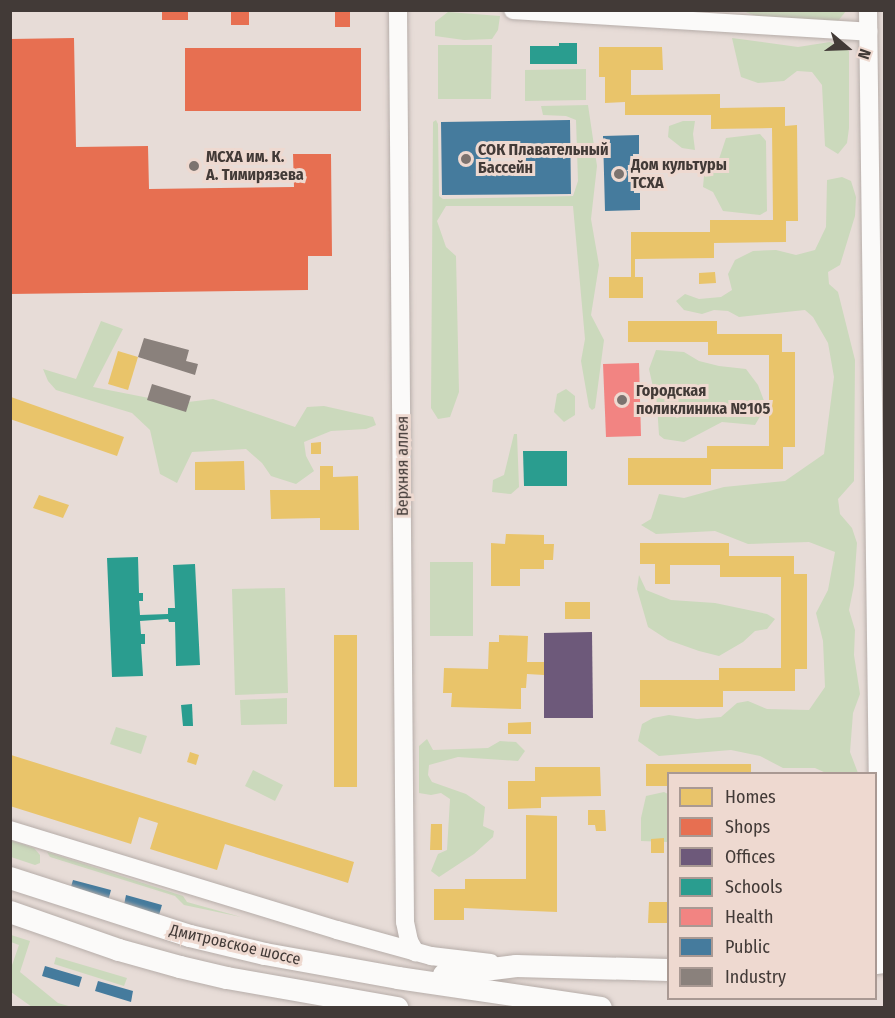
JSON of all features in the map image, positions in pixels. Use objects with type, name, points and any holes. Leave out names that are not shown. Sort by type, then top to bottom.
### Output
[{"type":"main road","name":"Дмитровское шоссе","points":[[10,878],[190,936],[265,954],[398,978],[601,1008]]},
{"type":"main road","name":"Дмитровское шоссе","points":[[10,912],[119,950],[180,967],[352,1004],[397,1008]]},
{"type":"main road","points":[[398,978],[474,974],[516,966],[667,970]]},
{"type":"street","name":"Верхняя аллея","points":[[398,10],[405,922],[409,941],[415,952]]},
{"type":"street","points":[[513,10],[868,32]]},
{"type":"street","points":[[868,10],[880,954]]},
{"type":"street","points":[[10,830],[415,952],[516,966]]},
{"type":"street","points":[[391,945],[402,934],[405,922]]},
{"type":"green space","points":[[743,11],[846,11],[834,26],[761,18]]},
{"type":"green space","points":[[448,12],[500,16],[498,30],[492,39],[464,40],[435,36],[435,22]]},
{"type":"green space","points":[[732,38],[798,47],[830,42],[849,51],[849,128],[847,143],[838,154],[825,146],[822,85],[812,72],[797,71],[784,81],[758,83],[741,77]]},
{"type":"green space","points":[[438,45],[492,45],[491,99],[438,99]]},
{"type":"green space","points":[[586,69],[586,100],[525,101],[525,70]]},
{"type":"green space","points":[[588,105],[597,166],[591,219],[599,265],[591,315],[604,340],[595,408],[592,410],[589,407],[581,361],[585,339],[573,206],[446,206],[437,221],[446,247],[456,256],[459,392],[450,417],[438,419],[431,408],[433,122],[436,120],[438,124],[439,196],[443,199],[573,196],[578,181],[576,120],[566,116],[543,115],[541,106]]},
{"type":"green space","points":[[683,121],[695,121],[693,134],[695,150],[682,148],[668,137],[669,126]]},
{"type":"green space","points":[[760,134],[766,141],[767,211],[760,215],[723,211],[713,192],[703,187],[704,176],[719,159],[726,138]]},
{"type":"green space","points":[[842,177],[851,181],[856,197],[855,216],[840,265],[828,272],[829,284],[838,292],[855,360],[854,481],[838,499],[840,514],[852,528],[857,543],[854,585],[849,610],[855,630],[854,655],[860,694],[853,713],[850,752],[858,772],[824,772],[815,768],[783,768],[760,756],[731,750],[659,756],[638,741],[642,724],[653,718],[669,715],[697,719],[721,717],[737,703],[748,701],[767,709],[809,710],[825,687],[823,641],[816,613],[828,590],[835,552],[809,542],[748,544],[715,531],[656,534],[641,525],[651,519],[659,494],[684,498],[724,487],[785,481],[824,454],[834,377],[828,343],[813,317],[805,310],[739,317],[728,311],[714,310],[702,314],[684,310],[676,301],[685,294],[699,299],[721,297],[732,290],[728,274],[735,260],[753,251],[776,250],[796,255],[815,250],[826,227],[827,180]]},
{"type":"green space","points":[[101,321],[123,329],[93,387],[149,398],[188,402],[213,399],[295,427],[307,407],[324,406],[373,417],[376,425],[366,429],[331,431],[304,442],[306,456],[314,471],[296,484],[271,476],[262,463],[246,449],[192,452],[177,483],[160,474],[150,430],[132,413],[56,390],[48,381],[43,369],[76,379]]},
{"type":"green space","points":[[656,350],[684,352],[699,361],[746,369],[758,385],[766,406],[755,425],[722,422],[684,442],[664,439],[659,435],[657,405],[649,369]]},
{"type":"green space","points":[[566,389],[575,396],[575,415],[564,422],[554,412],[557,394]]},
{"type":"green space","points":[[514,434],[517,434],[519,487],[511,494],[492,492],[493,480],[504,475]]},
{"type":"green space","points":[[430,562],[473,562],[473,636],[430,636]]},
{"type":"green space","points":[[639,575],[646,590],[671,600],[715,603],[767,614],[775,619],[767,629],[755,631],[743,642],[719,656],[699,651],[668,640],[648,627],[637,589]]},
{"type":"green space","points":[[285,588],[288,693],[235,695],[232,589]]},
{"type":"green space","points":[[287,698],[287,724],[241,725],[240,700]]},
{"type":"green space","points":[[116,727],[147,736],[141,754],[110,744]]},
{"type":"green space","points":[[427,739],[433,750],[488,748],[500,741],[516,742],[525,751],[518,761],[458,757],[429,765],[428,775],[432,782],[466,794],[485,807],[483,826],[494,831],[493,837],[474,854],[439,877],[431,871],[438,854],[447,850],[450,799],[441,793],[431,795],[419,793],[419,746]]},
{"type":"green space","points":[[253,770],[283,785],[275,801],[245,786]]},
{"type":"green space","points":[[664,792],[667,794],[667,842],[641,841],[641,818],[646,796]]},
{"type":"green space","points":[[10,840],[34,848],[40,855],[40,863],[35,865],[11,857]]},
{"type":"green space","points":[[47,852],[183,896],[187,902],[241,917],[184,905],[175,896],[50,857]]},
{"type":"green space","points":[[11,935],[30,941],[20,972],[58,1003],[72,1007],[32,1007],[11,992],[11,968],[19,945],[11,942]]},
{"type":"green space","points":[[56,957],[127,978],[124,986],[54,964]]},
{"type":"building: Homes","points":[[599,47],[662,47],[663,70],[631,70],[631,95],[720,94],[720,108],[785,107],[785,126],[797,125],[798,221],[786,221],[786,242],[714,243],[714,258],[635,259],[635,277],[643,277],[643,298],[609,298],[609,277],[631,277],[631,232],[710,232],[710,220],[773,220],[772,128],[711,129],[711,115],[625,115],[625,102],[605,103],[605,77],[599,77]]},
{"type":"building: Homes","points":[[715,272],[716,283],[699,284],[699,273]]},
{"type":"building: Homes","points":[[628,321],[717,321],[717,334],[782,334],[782,352],[795,352],[795,447],[783,447],[783,469],[711,469],[711,485],[628,485],[628,458],[707,458],[707,446],[769,446],[769,355],[708,355],[708,342],[628,342]]},
{"type":"building: Homes","points":[[118,351],[138,357],[128,390],[108,384]]},
{"type":"building: Homes","points":[[11,397],[124,437],[117,456],[10,419]]},
{"type":"building: Homes","points":[[321,442],[321,454],[311,454],[311,443]]},
{"type":"building: Homes","points":[[244,461],[245,490],[195,490],[195,462]]},
{"type":"building: Homes","points":[[320,466],[333,466],[333,477],[358,476],[359,530],[320,530],[320,518],[271,519],[270,490],[320,490]]},
{"type":"building: Homes","points":[[39,495],[69,505],[63,518],[33,508]]},
{"type":"building: Homes","points":[[506,534],[544,535],[544,544],[554,544],[553,560],[544,560],[544,569],[520,569],[520,586],[491,586],[491,543],[505,544]]},
{"type":"building: Homes","points":[[640,543],[729,543],[729,556],[794,556],[794,574],[807,574],[807,669],[795,669],[795,691],[723,691],[723,707],[640,707],[640,680],[719,680],[719,668],[781,668],[781,577],[720,577],[720,565],[670,565],[670,584],[655,584],[655,564],[640,564]]},
{"type":"building: Homes","points":[[565,602],[590,602],[590,619],[565,619]]},
{"type":"building: Homes","points":[[334,635],[357,635],[357,787],[334,787]]},
{"type":"building: Homes","points":[[499,635],[528,636],[527,662],[544,662],[544,675],[527,674],[526,688],[521,688],[521,709],[451,707],[452,693],[443,693],[444,668],[488,669],[489,642],[499,642]]},
{"type":"building: Homes","points":[[531,722],[531,734],[508,734],[508,723]]},
{"type":"building: Homes","points":[[190,752],[199,755],[196,765],[187,762]]},
{"type":"building: Homes","points":[[11,755],[354,862],[348,883],[225,844],[217,870],[150,849],[158,823],[139,817],[131,844],[10,806]]},
{"type":"building: Homes","points":[[646,764],[751,764],[751,772],[667,772],[667,786],[646,786]]},
{"type":"building: Homes","points":[[535,767],[600,767],[601,796],[541,797],[541,808],[508,809],[508,781],[535,781]]},
{"type":"building: Homes","points":[[588,810],[605,810],[606,831],[596,831],[595,825],[588,825]]},
{"type":"building: Homes","points":[[526,815],[557,816],[557,912],[464,908],[464,920],[434,920],[434,889],[465,889],[465,879],[526,879]]},
{"type":"building: Homes","points":[[431,824],[442,824],[442,850],[430,850]]},
{"type":"building: Homes","points":[[664,838],[664,853],[651,853],[651,839]]},
{"type":"building: Homes","points":[[649,902],[667,902],[667,923],[648,923]]},
{"type":"building: Shops","points":[[162,10],[188,10],[188,20],[162,20]]},
{"type":"building: Shops","points":[[231,10],[249,10],[249,25],[231,25]]},
{"type":"building: Shops","points":[[335,10],[350,10],[350,27],[335,27]]},
{"type":"building: Shops","points":[[74,38],[76,147],[148,146],[149,189],[294,187],[293,154],[331,154],[332,256],[308,256],[308,290],[10,294],[10,39]]},
{"type":"building: Shops","points":[[185,48],[361,48],[361,111],[185,111]]},
{"type":"building: Offices","points":[[592,632],[593,718],[544,718],[544,633]]},
{"type":"building: Schools","points":[[559,43],[577,43],[577,64],[530,64],[530,46],[559,46]]},
{"type":"building: Schools","points":[[523,451],[567,451],[567,486],[524,486]]},
{"type":"building: Schools","points":[[138,557],[139,593],[143,593],[143,601],[139,601],[140,615],[168,614],[168,608],[175,608],[173,565],[195,564],[200,665],[176,666],[175,622],[169,622],[168,619],[140,621],[141,634],[145,634],[145,644],[141,644],[143,676],[112,677],[107,558]]},
{"type":"building: Schools","points":[[192,704],[193,726],[183,726],[181,705]]},
{"type":"building: Health","name":"Городская поликлиника №105","points":[[639,363],[641,436],[606,437],[603,364]]},
{"type":"building: Public","name":"СОК Плавательный Бассейн","points":[[570,120],[571,194],[442,195],[441,122]],"holes":[[[523,144],[523,173],[491,173],[491,145]]]},
{"type":"building: Public","name":"Дом культуры ТСХА","points":[[639,135],[639,154],[633,154],[634,193],[640,193],[640,210],[605,211],[603,136]]},
{"type":"building: Public","points":[[73,880],[111,890],[108,901],[70,890]]},
{"type":"building: Public","points":[[126,895],[162,905],[159,915],[124,905]]},
{"type":"building: Public","points":[[45,966],[82,977],[79,987],[42,976]]},
{"type":"building: Public","points":[[98,981],[133,991],[131,1002],[95,991]]},
{"type":"building: Industry","points":[[144,338],[189,350],[186,361],[198,364],[195,375],[138,357]]},
{"type":"building: Industry","points":[[152,384],[191,396],[186,412],[147,400]]},
{"type":"place","name":"СОК Плавательный Бассейн","points":[[466,159]]},
{"type":"place","name":"МСХА им. К. А. Тимирязева","points":[[194,166]]},
{"type":"place","name":"Дом культуры ТСХА","points":[[619,174]]},
{"type":"place","name":"Городская поликлиника №105","points":[[622,400]]}]
